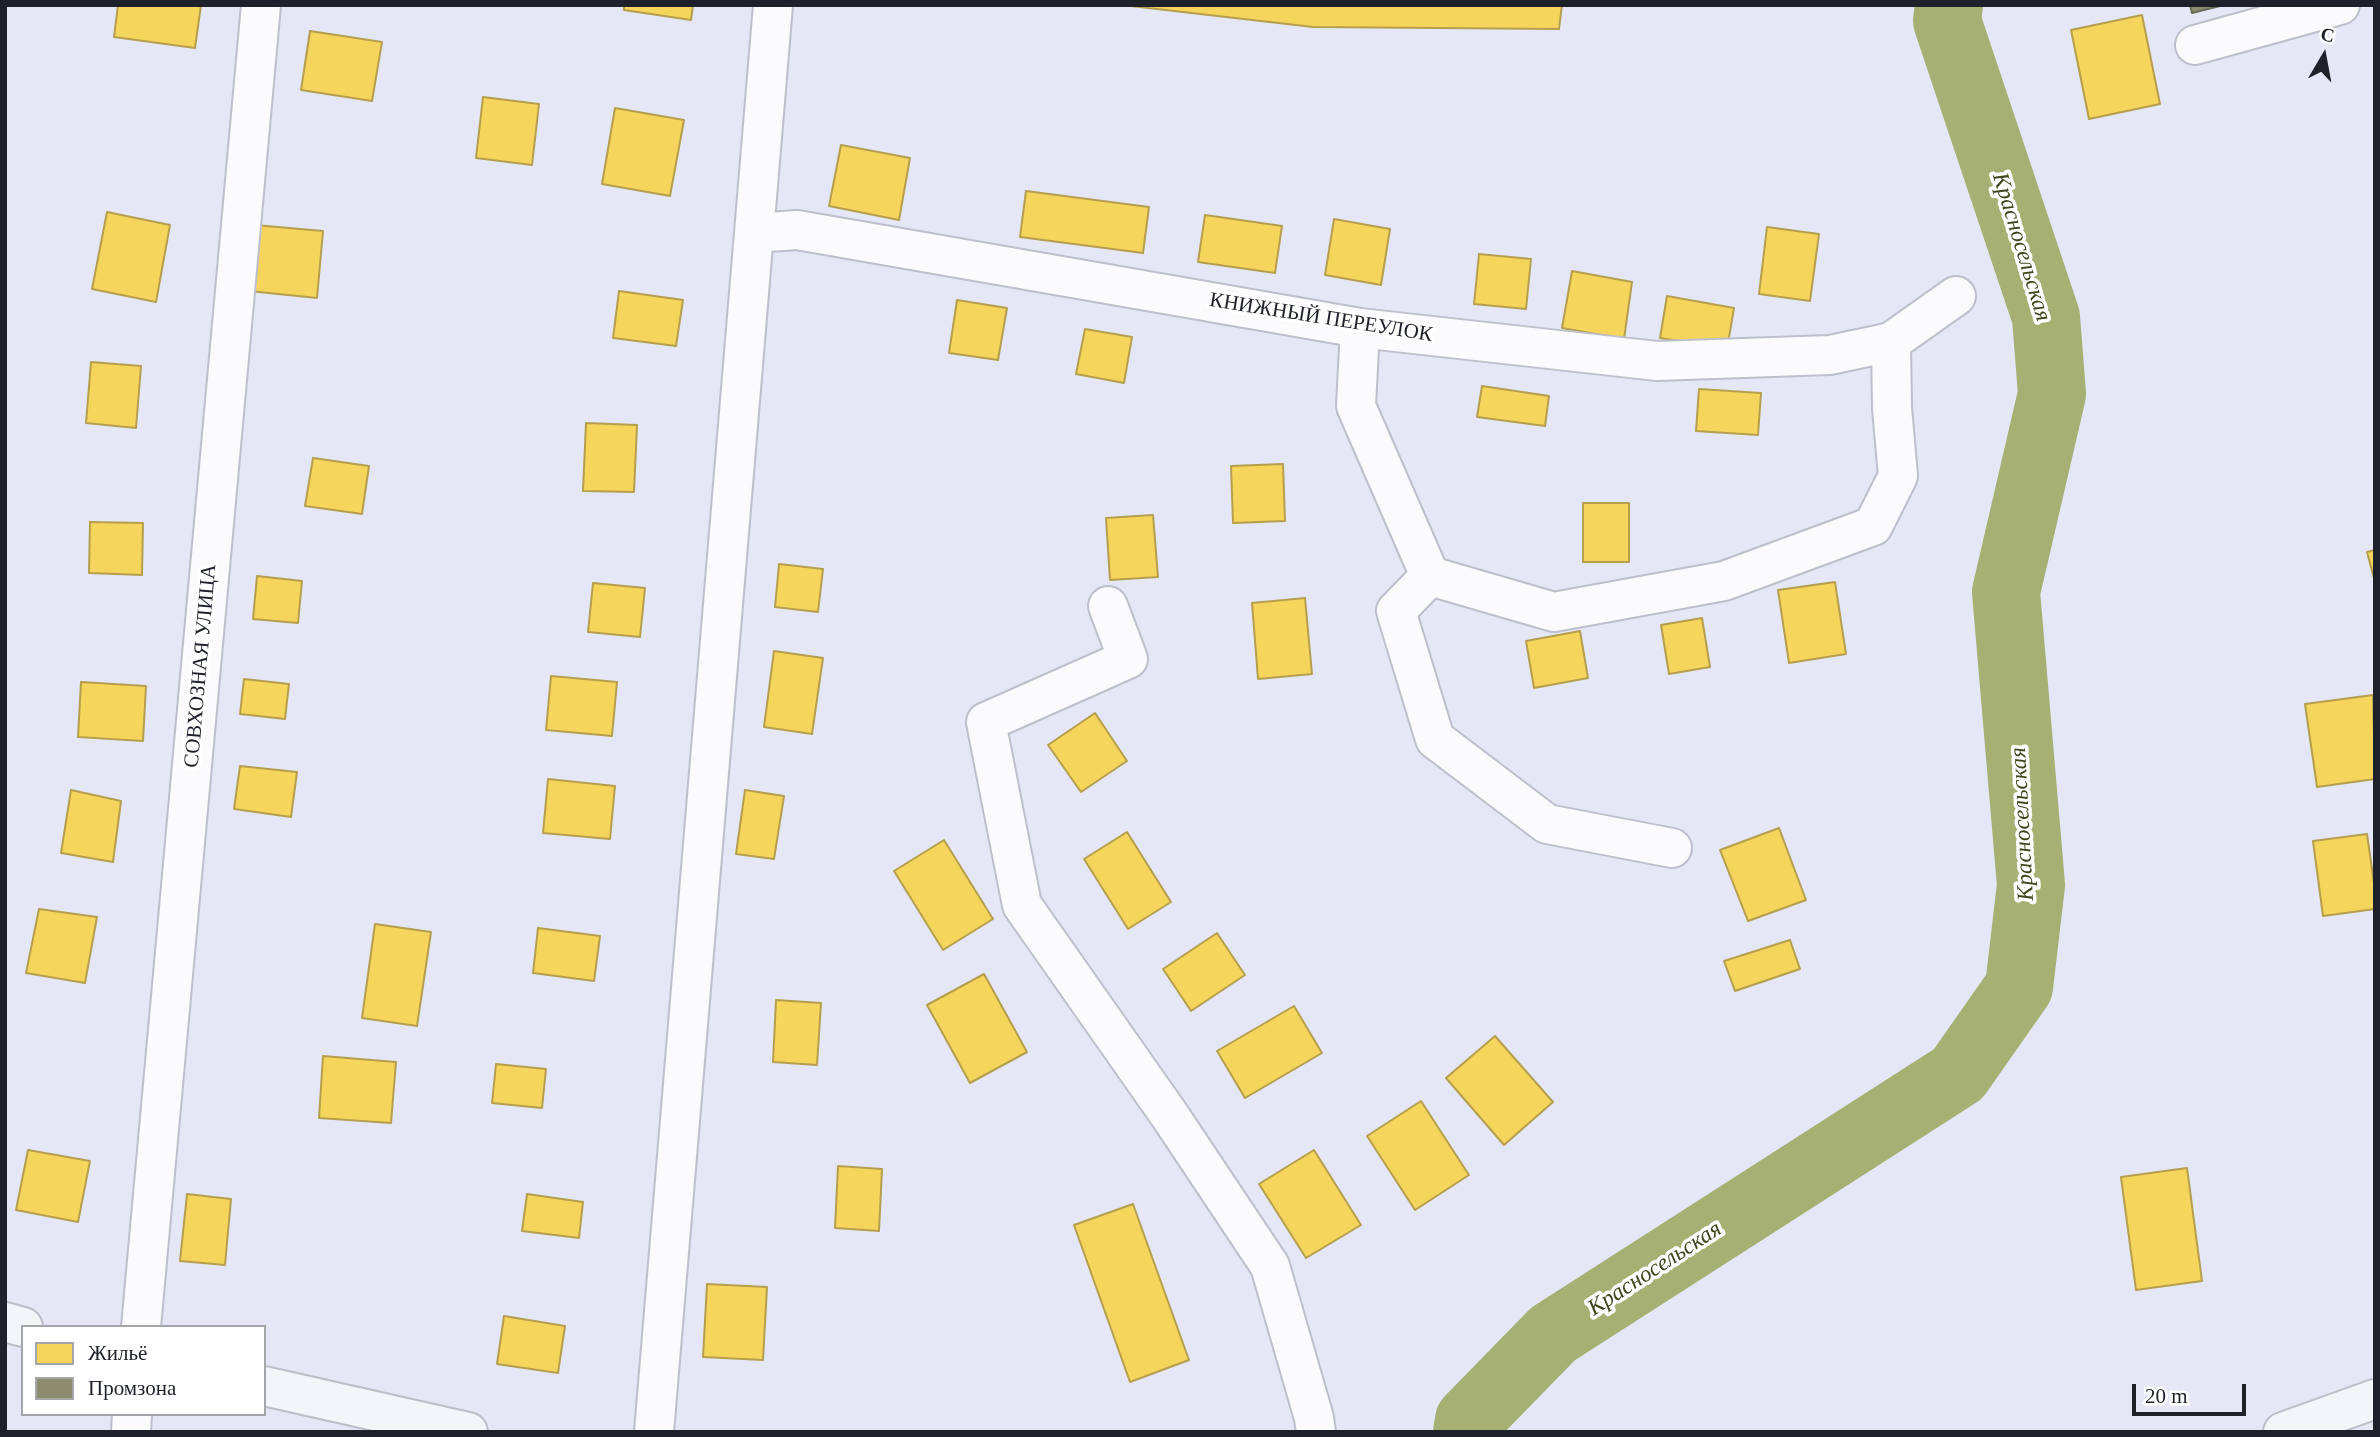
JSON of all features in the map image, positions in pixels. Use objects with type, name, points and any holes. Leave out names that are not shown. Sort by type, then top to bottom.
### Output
[{"type":"main road","points":[[266,1386],[468,1432]]},
{"type":"main road","points":[[2283,1432],[2330,1424],[2375,1399]]},
{"type":"street","name":"СОВХОЗНАЯ УЛИЦА","points":[[141,1325],[261,5]]},
{"type":"street","points":[[654,1432],[773,5]]},
{"type":"street","points":[[2195,45],[2340,5]]},
{"type":"street","name":"КНИЖНЫЙ ПЕРЕУЛОК","points":[[754,233],[797,230],[1360,328],[1657,361],[1830,355],[1891,342]]},
{"type":"street","points":[[1430,576],[1554,612],[1724,581],[1873,526],[1898,476],[1892,408],[1891,342],[1956,296]]},
{"type":"street","points":[[1360,328],[1356,406],[1430,576]]},
{"type":"street","points":[[1430,576],[1396,611],[1435,739],[1547,824],[1672,848]]},
{"type":"street","points":[[1108,606],[1128,659],[986,722],[1022,905],[1170,1116],[1270,1266],[1316,1432]]},
{"type":"building: Жильё","points":[[118,5],[201,5],[195,48],[114,37]]},
{"type":"building: Жильё","points":[[624,5],[693,5],[691,20],[624,10]]},
{"type":"building: Жильё","points":[[1122,5],[1562,5],[1559,29],[1313,27]]},
{"type":"building: Жильё","points":[[2142,15],[2160,104],[2089,119],[2071,30]]},
{"type":"building: Жильё","points":[[310,31],[382,42],[372,101],[301,90]]},
{"type":"building: Жильё","points":[[483,97],[539,104],[532,165],[476,158]]},
{"type":"building: Жильё","points":[[615,108],[684,120],[670,196],[602,184]]},
{"type":"building: Жильё","points":[[841,145],[910,158],[899,220],[829,206]]},
{"type":"building: Жильё","points":[[1026,191],[1149,207],[1143,253],[1020,237]]},
{"type":"building: Жильё","points":[[107,212],[170,225],[156,302],[92,289]]},
{"type":"building: Жильё","points":[[1205,215],[1282,226],[1275,273],[1198,262]]},
{"type":"building: Жильё","points":[[1334,219],[1390,229],[1381,285],[1325,275]]},
{"type":"building: Жильё","points":[[255,225],[323,231],[317,298],[249,291]]},
{"type":"building: Жильё","points":[[1767,227],[1819,234],[1810,301],[1759,294]]},
{"type":"building: Жильё","points":[[1479,254],[1531,259],[1526,309],[1474,304]]},
{"type":"building: Жильё","points":[[1572,271],[1632,282],[1624,339],[1562,328]]},
{"type":"building: Жильё","points":[[619,291],[683,300],[676,346],[613,338]]},
{"type":"building: Жильё","points":[[1667,296],[1734,308],[1727,349],[1660,338]]},
{"type":"building: Жильё","points":[[957,300],[1007,308],[998,360],[949,353]]},
{"type":"building: Жильё","points":[[1085,329],[1132,337],[1124,383],[1076,374]]},
{"type":"building: Жильё","points":[[91,362],[141,366],[136,428],[86,423]]},
{"type":"building: Жильё","points":[[1482,386],[1549,396],[1545,426],[1477,417]]},
{"type":"building: Жильё","points":[[1699,389],[1761,393],[1758,435],[1696,431]]},
{"type":"building: Жильё","points":[[586,423],[637,425],[634,492],[583,491]]},
{"type":"building: Жильё","points":[[313,458],[369,466],[362,514],[305,506]]},
{"type":"building: Жильё","points":[[1283,464],[1285,521],[1233,523],[1231,466]]},
{"type":"building: Жильё","points":[[1583,503],[1629,503],[1629,562],[1583,562]]},
{"type":"building: Жильё","points":[[1153,515],[1158,577],[1110,580],[1106,518]]},
{"type":"building: Жильё","points":[[90,522],[143,523],[142,575],[89,573]]},
{"type":"building: Жильё","points":[[2375,550],[2375,582],[2367,552]]},
{"type":"building: Жильё","points":[[779,564],[823,569],[818,612],[775,607]]},
{"type":"building: Жильё","points":[[257,576],[302,581],[298,623],[253,619]]},
{"type":"building: Жильё","points":[[1835,582],[1846,654],[1789,663],[1778,590]]},
{"type":"building: Жильё","points":[[593,583],[645,588],[640,637],[588,632]]},
{"type":"building: Жильё","points":[[1305,598],[1312,674],[1258,679],[1252,603]]},
{"type":"building: Жильё","points":[[1702,618],[1710,667],[1669,674],[1661,625]]},
{"type":"building: Жильё","points":[[1580,631],[1588,678],[1534,688],[1526,641]]},
{"type":"building: Жильё","points":[[774,651],[823,658],[812,734],[764,727]]},
{"type":"building: Жильё","points":[[551,676],[617,682],[612,736],[546,730]]},
{"type":"building: Жильё","points":[[244,679],[289,684],[285,719],[240,714]]},
{"type":"building: Жильё","points":[[81,682],[146,686],[143,741],[78,737]]},
{"type":"building: Жильё","points":[[2373,695],[2375,779],[2317,787],[2305,704]]},
{"type":"building: Жильё","points":[[1095,713],[1127,761],[1081,792],[1048,745]]},
{"type":"building: Жильё","points":[[240,766],[297,772],[291,817],[234,809]]},
{"type":"building: Жильё","points":[[548,779],[615,786],[610,839],[543,833]]},
{"type":"building: Жильё","points":[[71,790],[121,801],[113,862],[61,853]]},
{"type":"building: Жильё","points":[[745,790],[784,796],[774,859],[736,854]]},
{"type":"building: Жильё","points":[[1779,828],[1806,900],[1748,921],[1720,850]]},
{"type":"building: Жильё","points":[[1127,832],[1171,902],[1128,929],[1084,859]]},
{"type":"building: Жильё","points":[[2367,834],[2375,909],[2323,916],[2313,841]]},
{"type":"building: Жильё","points":[[944,840],[993,919],[943,950],[894,871]]},
{"type":"building: Жильё","points":[[39,909],[97,917],[85,983],[26,973]]},
{"type":"building: Жильё","points":[[375,924],[431,932],[417,1026],[362,1018]]},
{"type":"building: Жильё","points":[[538,928],[600,936],[594,981],[533,973]]},
{"type":"building: Жильё","points":[[1217,933],[1245,975],[1191,1011],[1163,969]]},
{"type":"building: Жильё","points":[[1790,940],[1800,969],[1735,991],[1724,961]]},
{"type":"building: Жильё","points":[[984,974],[1027,1052],[970,1083],[927,1005]]},
{"type":"building: Жильё","points":[[776,1000],[821,1003],[817,1065],[773,1062]]},
{"type":"building: Жильё","points":[[1294,1006],[1322,1053],[1245,1098],[1217,1051]]},
{"type":"building: Жильё","points":[[1495,1036],[1553,1102],[1504,1145],[1446,1078]]},
{"type":"building: Жильё","points":[[323,1056],[396,1062],[391,1123],[319,1118]]},
{"type":"building: Жильё","points":[[496,1064],[546,1069],[542,1108],[492,1103]]},
{"type":"building: Жильё","points":[[1421,1101],[1469,1175],[1415,1210],[1367,1136]]},
{"type":"building: Жильё","points":[[28,1150],[90,1161],[78,1222],[16,1210]]},
{"type":"building: Жильё","points":[[1314,1150],[1361,1225],[1306,1258],[1259,1184]]},
{"type":"building: Жильё","points":[[838,1166],[882,1169],[879,1231],[835,1228]]},
{"type":"building: Жильё","points":[[2187,1168],[2202,1281],[2136,1290],[2121,1177]]},
{"type":"building: Жильё","points":[[187,1194],[231,1199],[225,1265],[180,1261]]},
{"type":"building: Жильё","points":[[527,1194],[583,1202],[579,1238],[522,1231]]},
{"type":"building: Жильё","points":[[1133,1204],[1189,1360],[1130,1382],[1074,1225]]},
{"type":"building: Жильё","points":[[707,1284],[767,1287],[763,1360],[703,1357]]},
{"type":"building: Жильё","points":[[504,1316],[565,1326],[558,1373],[497,1364]]},
{"type":"building: Промзона","points":[[2190,5],[2224,5],[2192,13]]},
{"type":"waterway","name":"Красносельская","points":[[1467,1432],[1469,1420],[1553,1334],[1958,1074],[2019,987],[2031,885],[2006,592],[2052,394],[2046,317],[1947,21],[1949,5]]}]
